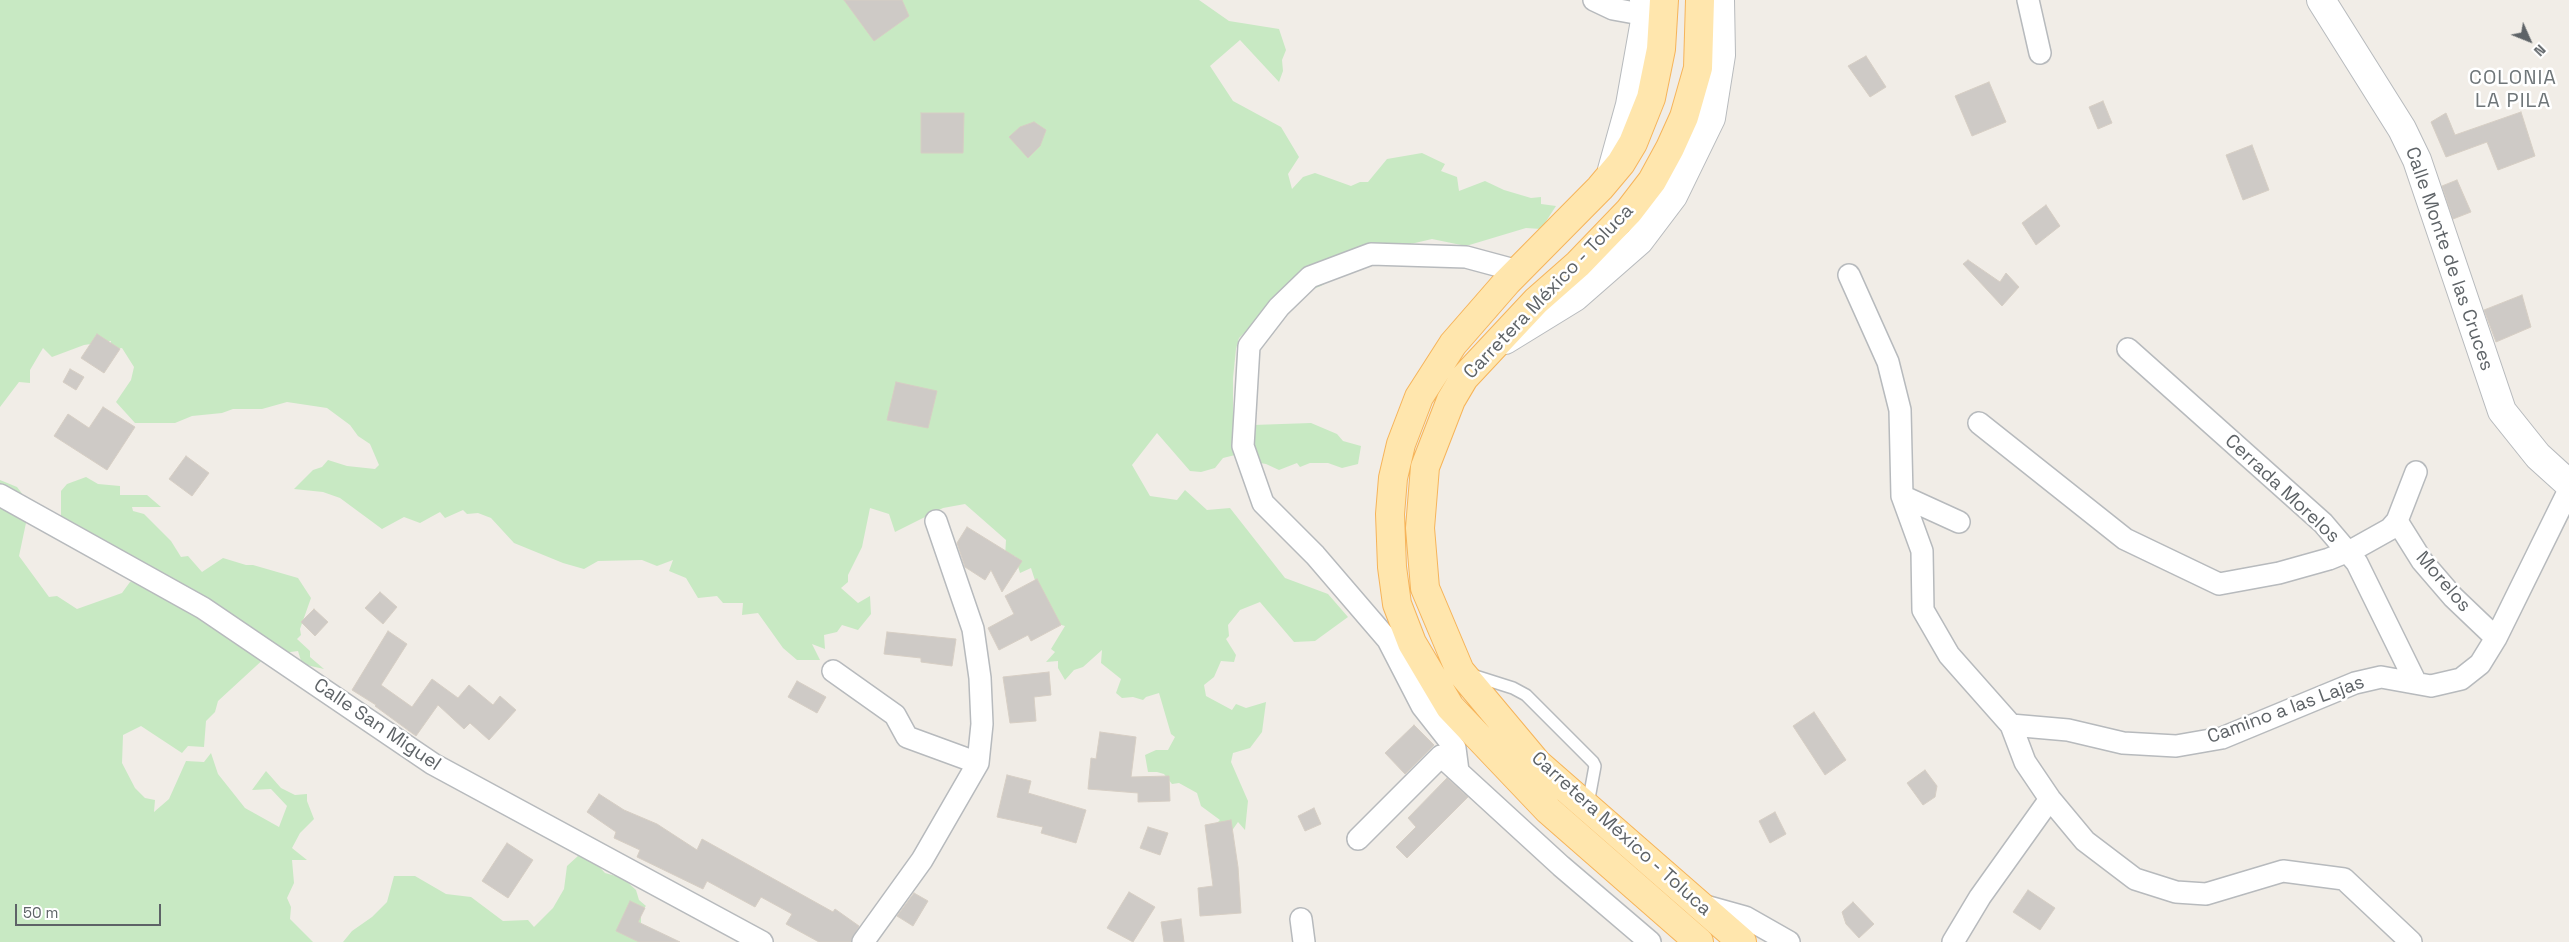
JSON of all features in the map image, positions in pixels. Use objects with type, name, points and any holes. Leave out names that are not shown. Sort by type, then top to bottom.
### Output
[{"type":"main road","name":"Carretera México - Toluca","points":[[1700,0],[1698,68],[1684,117],[1652,180],[1629,211],[1601,242],[1536,302],[1464,378],[1452,400],[1425,467],[1420,508],[1425,588],[1460,671],[1537,763],[1742,942]]},
{"type":"main road","name":"Carretera México - Toluca","points":[[1651,5],[1661,49],[1651,98],[1633,142],[1610,178],[1518,271],[1453,344],[1419,397],[1400,444],[1393,478],[1390,514],[1392,567],[1397,604],[1412,643],[1450,707],[1548,810],[1699,942]]},
{"type":"street","points":[[1594,0],[1613,9],[1651,5]]},
{"type":"street","points":[[1487,352],[1575,297],[1639,241],[1673,196],[1711,118],[1721,55],[1720,0]]},
{"type":"street","points":[[2028,0],[2040,53]]},
{"type":"street","name":"Calle Monte de las Cruces","points":[[2320,0],[2402,129],[2418,160],[2502,411],[2538,456],[2569,484]]},
{"type":"street","points":[[1458,771],[1454,748],[1422,706],[1388,640],[1315,555],[1263,503],[1243,446],[1249,346],[1279,307],[1310,277],[1371,254],[1466,257],[1518,271]]},
{"type":"street","points":[[1849,275],[1888,362],[1900,410],[1902,496],[1922,552],[1923,610],[1949,655],[2011,725],[2025,762],[2050,799],[2085,841],[2135,879],[2176,892],[2206,894],[2283,871],[2344,879],[2411,942]]},
{"type":"street","name":"Cerrada Morelos","points":[[2128,348],[2323,523],[2357,562],[2416,683]]},
{"type":"street","points":[[1979,423],[2125,539],[2219,584],[2279,573],[2348,552],[2390,529],[2397,522],[2416,472]]},
{"type":"street","name":"Camino a las Lajas","points":[[2011,725],[2068,730],[2123,743],[2176,746],[2222,738],[2355,683],[2381,677],[2431,686],[2461,679],[2480,664],[2496,638],[2569,490]]},
{"type":"street","name":"Calle San Miguel","points":[[0,495],[203,608],[433,764],[762,942]]},
{"type":"street","points":[[1902,496],[1959,522]]},
{"type":"street","points":[[864,942],[922,860],[978,763],[982,724],[980,678],[973,629],[936,521]]},
{"type":"street","name":"Morelos","points":[[2397,522],[2422,561],[2452,597],[2496,638]]},
{"type":"street","points":[[833,671],[895,714],[907,737],[978,763]]},
{"type":"street","points":[[1358,839],[1441,756],[1561,866],[1650,942]]},
{"type":"street","points":[[1953,942],[1980,897],[2050,799]]},
{"type":"street","points":[[1700,904],[1745,917],[1789,942]]},
{"type":"street","points":[[1300,919],[1304,942]]},
{"type":"lane","points":[[1460,671],[1513,688],[1526,695],[1593,762],[1595,766],[1587,806]]},
{"type":"green space","points":[[0,0],[1199,0],[1229,21],[1279,29],[1286,50],[1282,60],[1283,71],[1279,82],[1240,40],[1210,66],[1233,101],[1281,127],[1299,157],[1288,174],[1292,189],[1303,177],[1315,173],[1351,186],[1360,182],[1368,182],[1387,159],[1422,153],[1445,164],[1441,171],[1457,177],[1459,191],[1485,181],[1504,190],[1531,198],[1541,197],[1541,204],[1556,206],[1541,229],[1526,228],[1466,246],[1432,239],[1385,250],[1321,286],[1275,304],[1239,338],[1233,378],[1233,414],[1253,425],[1311,423],[1337,434],[1343,441],[1361,446],[1358,464],[1342,468],[1328,463],[1310,463],[1300,467],[1297,463],[1279,470],[1266,464],[1243,460],[1247,452],[1223,458],[1215,468],[1201,472],[1190,471],[1157,433],[1132,465],[1150,496],[1177,500],[1185,490],[1207,510],[1230,508],[1285,578],[1328,594],[1348,617],[1315,641],[1294,642],[1260,602],[1240,610],[1228,625],[1229,636],[1226,639],[1236,655],[1234,662],[1221,661],[1214,677],[1204,685],[1206,696],[1232,710],[1236,704],[1246,708],[1266,702],[1262,732],[1250,748],[1233,753],[1231,762],[1248,801],[1245,830],[1238,822],[1231,832],[1217,823],[1220,820],[1201,806],[1197,793],[1179,783],[1172,784],[1164,774],[1148,772],[1145,755],[1156,750],[1168,750],[1175,737],[1171,734],[1159,693],[1146,697],[1143,700],[1133,697],[1122,698],[1116,693],[1121,679],[1101,663],[1102,650],[1083,667],[1074,670],[1065,680],[1058,668],[1058,661],[1046,662],[1055,652],[1051,649],[1065,626],[1048,621],[1031,568],[1020,573],[1015,556],[1005,557],[1006,540],[965,504],[943,508],[895,532],[889,514],[870,508],[862,547],[848,575],[848,582],[841,588],[858,603],[870,596],[871,614],[858,630],[842,625],[837,632],[824,635],[825,649],[812,644],[820,660],[797,660],[783,648],[758,613],[742,615],[743,603],[723,603],[717,596],[698,598],[686,578],[669,571],[673,560],[657,566],[642,560],[598,561],[584,569],[563,563],[514,543],[491,518],[478,513],[467,514],[463,510],[445,518],[440,512],[420,523],[404,517],[382,529],[340,498],[323,492],[294,489],[313,470],[322,467],[328,460],[347,466],[375,469],[379,465],[370,444],[358,436],[350,425],[327,408],[287,402],[262,409],[233,409],[222,413],[192,416],[175,423],[135,423],[116,402],[131,380],[134,367],[122,348],[111,350],[111,341],[84,345],[52,357],[43,348],[30,370],[30,383],[19,382],[0,407]]},
{"type":"green space","points":[[86,477],[98,484],[120,486],[120,495],[147,495],[161,507],[132,507],[133,511],[144,514],[171,541],[181,557],[188,556],[202,572],[223,558],[246,565],[253,565],[298,578],[311,598],[300,629],[301,635],[297,639],[310,651],[310,657],[324,669],[302,664],[298,651],[268,655],[218,701],[215,712],[206,721],[204,747],[188,746],[182,753],[141,726],[123,735],[122,763],[135,788],[145,798],[155,800],[154,812],[169,799],[186,761],[204,762],[211,753],[218,774],[245,808],[279,827],[287,806],[271,789],[252,790],[266,771],[281,788],[295,795],[307,794],[307,801],[314,819],[300,833],[292,848],[307,860],[292,860],[294,883],[287,898],[291,907],[290,919],[313,942],[0,942],[0,480],[17,487],[30,504],[19,556],[49,597],[57,596],[77,609],[122,593],[130,582],[140,583],[61,516],[61,491],[67,484]]},
{"type":"green space","points":[[579,855],[592,859],[605,873],[623,878],[636,890],[639,900],[646,906],[641,911],[641,942],[343,942],[352,931],[372,917],[387,902],[394,876],[415,876],[446,894],[471,897],[503,921],[528,920],[534,927],[553,908],[564,889],[567,866]]},
{"type":"building","points":[[844,0],[902,0],[909,16],[874,41]]},
{"type":"building","points":[[1866,56],[1886,87],[1870,97],[1848,66]]},
{"type":"building","points":[[1989,82],[2006,122],[1972,136],[1955,96]]},
{"type":"building","points":[[2103,101],[2112,123],[2098,129],[2089,107]]},
{"type":"building","points":[[2521,112],[2535,156],[2498,170],[2487,142],[2446,157],[2431,122],[2446,113],[2455,135]]},
{"type":"building","points":[[921,113],[964,113],[963,153],[921,153]]},
{"type":"building","points":[[1034,122],[1046,130],[1040,146],[1028,158],[1009,137],[1020,127]]},
{"type":"building","points":[[2252,145],[2269,190],[2243,200],[2226,155]]},
{"type":"building","points":[[2457,180],[2471,212],[2453,219],[2442,186]]},
{"type":"building","points":[[2046,205],[2060,226],[2036,245],[2022,223]]},
{"type":"building","points":[[1968,260],[2000,282],[2006,273],[2019,287],[2002,306],[1963,264]]},
{"type":"building","points":[[2522,295],[2531,327],[2496,342],[2484,310]]},
{"type":"building","points":[[97,334],[120,349],[104,373],[81,358]]},
{"type":"building","points":[[70,369],[84,377],[76,390],[63,382]]},
{"type":"building","points":[[896,382],[937,391],[928,428],[887,420]]},
{"type":"building","points":[[103,407],[135,427],[107,470],[54,436],[68,414],[89,428]]},
{"type":"building","points":[[186,456],[209,473],[192,496],[169,479]]},
{"type":"building","points":[[967,527],[1022,561],[1002,592],[991,570],[985,580],[965,567],[957,543]]},
{"type":"building","points":[[1037,579],[1061,625],[1031,641],[1028,635],[999,650],[988,628],[1014,614],[1005,596]]},
{"type":"building","points":[[380,592],[397,607],[383,624],[365,608]]},
{"type":"building","points":[[314,609],[328,622],[315,636],[301,622]]},
{"type":"building","points":[[388,631],[407,644],[381,685],[412,707],[432,679],[458,698],[469,685],[493,705],[500,696],[516,710],[489,740],[470,723],[464,729],[438,705],[416,736],[376,705],[352,690]]},
{"type":"building","points":[[887,632],[956,639],[952,666],[921,662],[921,658],[884,654]]},
{"type":"building","points":[[1049,672],[1051,695],[1034,697],[1036,721],[1010,723],[1003,677]]},
{"type":"building","points":[[797,681],[826,697],[817,713],[788,697]]},
{"type":"building","points":[[1814,712],[1846,760],[1825,775],[1793,726]]},
{"type":"building","points":[[1414,725],[1434,745],[1405,774],[1385,753]]},
{"type":"building","points":[[1100,732],[1136,737],[1131,777],[1169,776],[1170,801],[1138,802],[1138,793],[1088,789],[1091,758],[1096,759]]},
{"type":"building","points":[[1925,770],[1937,786],[1935,797],[1923,805],[1907,783]]},
{"type":"building","points":[[1007,775],[1031,781],[1028,793],[1086,810],[1076,843],[1041,833],[1043,827],[997,817]]},
{"type":"building","points":[[1447,778],[1468,797],[1407,858],[1396,847],[1416,827],[1408,818]]},
{"type":"building","points":[[599,794],[624,810],[657,824],[697,850],[702,839],[833,912],[835,909],[859,926],[851,942],[819,942],[786,924],[792,914],[761,897],[755,907],[707,881],[703,889],[637,857],[640,850],[614,838],[616,832],[587,812]]},
{"type":"building","points":[[1314,808],[1321,824],[1305,831],[1298,816]]},
{"type":"building","points":[[1775,812],[1786,834],[1770,843],[1759,821]]},
{"type":"building","points":[[1231,820],[1238,867],[1241,913],[1200,916],[1198,888],[1213,886],[1205,825]]},
{"type":"building","points":[[1148,827],[1168,833],[1160,855],[1140,848]]},
{"type":"building","points":[[507,843],[533,860],[508,898],[482,881]]},
{"type":"building","points":[[2028,890],[2055,908],[2040,930],[2013,912]]},
{"type":"building","points":[[1129,892],[1155,907],[1133,942],[1107,928]]},
{"type":"building","points":[[914,893],[928,901],[913,926],[897,916]]},
{"type":"building","points":[[630,901],[645,908],[638,922],[680,942],[639,942],[616,931]]},
{"type":"building","points":[[1853,902],[1874,924],[1859,938],[1846,924],[1842,912]]},
{"type":"building","points":[[1181,919],[1184,942],[1164,942],[1161,922]]},
{"type":"district","name":"COLONIA LA PILA","points":[[2513,90]]}]
